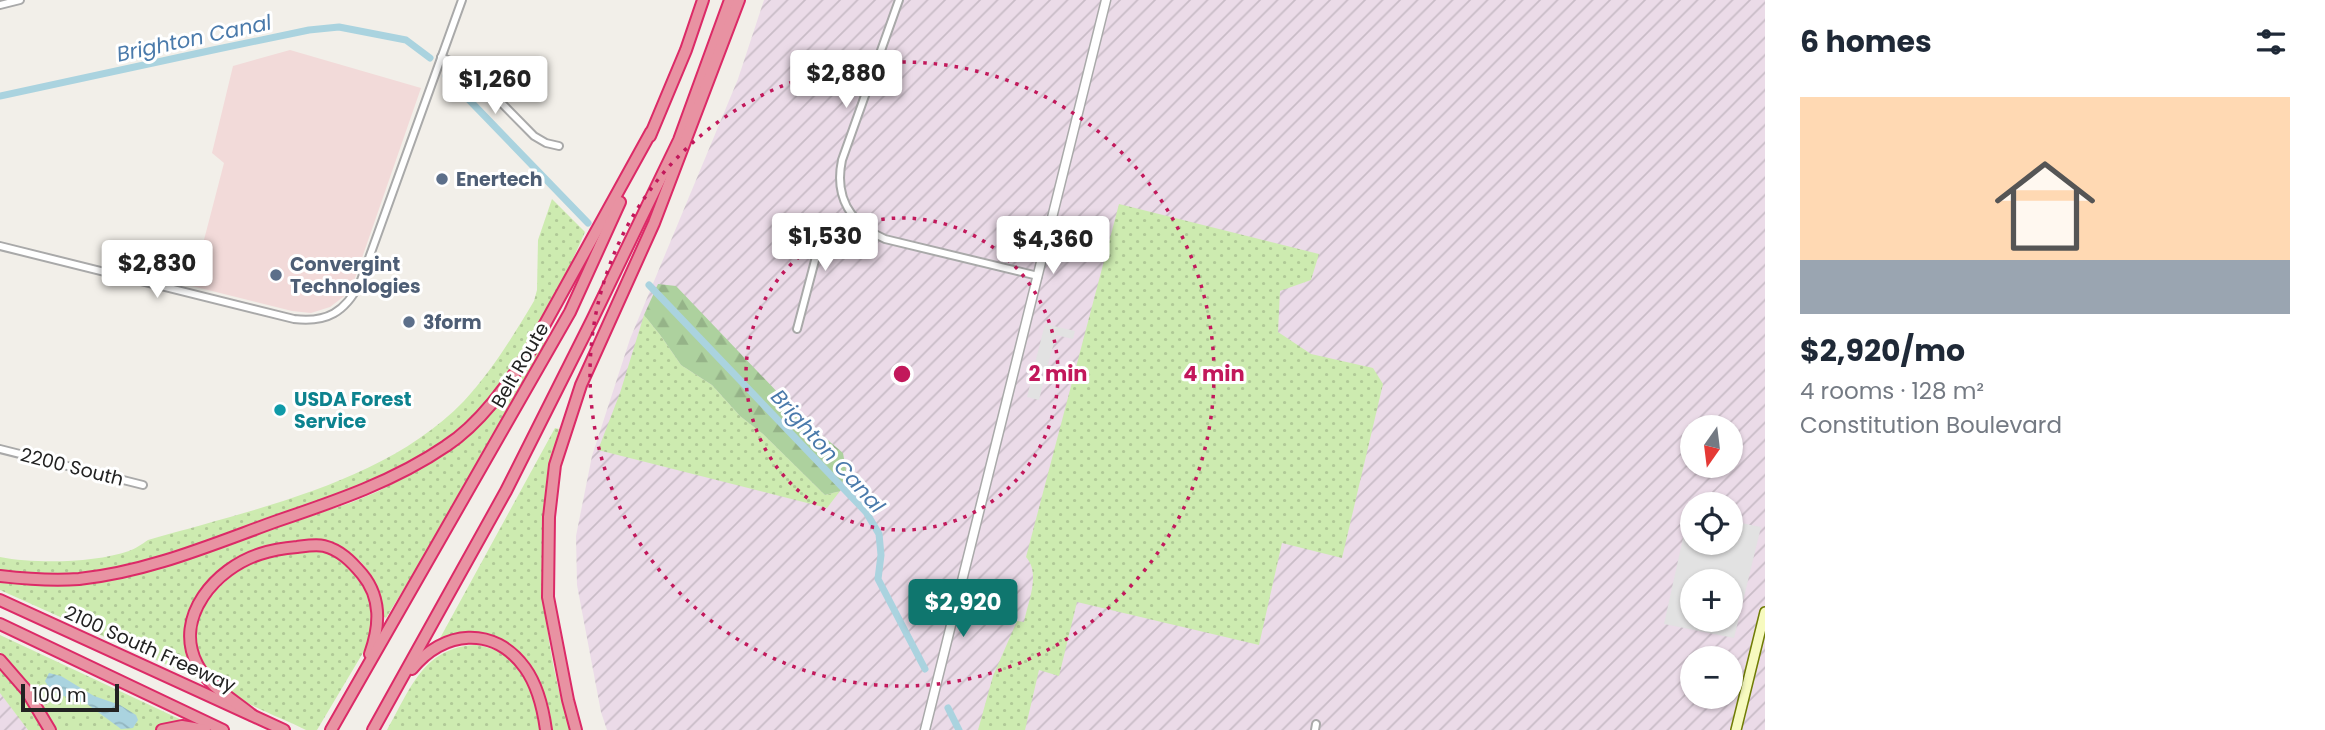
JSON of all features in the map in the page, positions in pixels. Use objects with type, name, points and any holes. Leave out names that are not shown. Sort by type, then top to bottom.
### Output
[{"type":"highway","name":"Belt Route","points":[[331,730],[570,312],[652,132],[686,50],[703,0]]},
{"type":"highway","points":[[373,730],[506,491],[609,284],[678,141],[730,0]]},
{"type":"highway","points":[[576,730],[548,597],[549,517],[555,465],[581,384],[654,223],[740,0]]},
{"type":"highway","points":[[0,576],[42,580],[76,579],[113,574],[153,564],[350,496],[398,475],[449,445],[483,413],[510,381],[530,351],[652,132]]},
{"type":"highway","points":[[252,715],[202,673],[196,663],[189,632],[192,615],[206,591],[239,564],[259,554],[321,545],[349,559],[370,584],[378,614],[375,642],[363,673]]},
{"type":"highway","name":"2100 South Freeway","points":[[0,600],[284,730]]},
{"type":"highway","name":"2100 South Freeway","points":[[0,624],[223,730]]},
{"type":"highway","points":[[396,690],[419,660],[442,643],[476,638],[495,642],[524,667],[535,686],[543,709],[546,730]]},
{"type":"highway","points":[[0,660],[26,690],[50,730]]},
{"type":"highway","points":[[162,730],[183,726],[205,730]]},
{"type":"main road","points":[[1736,730],[1765,612]]},
{"type":"street","points":[[0,5],[20,0]]},
{"type":"street","points":[[0,246],[294,319],[319,320],[341,309],[352,298],[360,283],[462,0]]},
{"type":"street","points":[[899,0],[842,160],[839,175],[846,205],[853,217],[867,230],[888,240],[1038,276]]},
{"type":"street","points":[[925,730],[1105,0]]},
{"type":"street","points":[[441,57],[468,69],[534,136],[559,146]]},
{"type":"street","points":[[797,328],[818,249],[828,237],[853,217]]},
{"type":"street","name":"2200 South","points":[[0,449],[143,485]]},
{"type":"shaded area","points":[[764,0],[1765,0],[1765,730],[607,730],[601,712],[577,585],[576,536],[592,456],[630,339],[738,79]]},
{"type":"shaded area","points":[[290,50],[421,88],[355,278],[347,294],[330,307],[311,313],[292,311],[192,286],[224,163],[212,153],[233,66]]},
{"type":"shaded area","points":[[1045,324],[1075,331],[1073,339],[1056,335],[1048,365],[1063,369],[1062,374],[1034,367]]},
{"type":"shaded area","points":[[1032,377],[1044,380],[1039,400],[1027,397]]},
{"type":"shaded area","points":[[1743,523],[1761,527],[1743,601],[1743,569],[1680,569],[1680,627],[1664,624],[1680,552],[1680,555],[1743,555]]},
{"type":"shaded area","points":[[1704,632],[1735,632],[1734,638]]},
{"type":"shaded area","points":[[0,692],[28,730],[0,730]]},
{"type":"green space","points":[[552,199],[585,232],[546,319],[492,399],[445,443],[356,493],[145,563],[80,575],[21,575],[0,571],[0,557],[30,561],[65,561],[115,555],[148,540],[274,504],[357,473],[396,453],[432,429],[464,401],[484,378],[534,301],[537,290],[538,240]]},
{"type":"green space","points":[[1119,204],[1319,254],[1311,280],[1280,291],[1278,332],[1311,354],[1373,368],[1383,384],[1342,558],[1282,543],[1259,645],[1077,602],[1059,676],[1039,670],[1025,730],[978,730],[993,676],[1017,621],[1024,622],[1033,580],[1033,571],[1026,557]]},
{"type":"green space","points":[[658,284],[676,286],[803,419],[843,453],[846,470],[840,491],[825,495],[763,434],[740,416],[712,385],[681,365],[644,315]]},
{"type":"green space","points":[[644,315],[681,365],[712,385],[740,416],[763,434],[825,495],[840,491],[827,508],[598,450],[620,393]]},
{"type":"green space","points":[[543,339],[547,341],[508,411],[386,618],[383,616],[382,601],[374,580],[361,562],[348,552],[318,542],[270,548],[235,566],[189,618],[203,681],[0,590],[0,580],[17,582],[172,562],[379,491],[434,460],[460,441],[507,392]]},
{"type":"green space","points":[[555,428],[559,429],[546,505],[543,580],[551,654],[570,730],[549,730],[538,681],[516,652],[504,645],[439,640]]},
{"type":"green space","points":[[315,548],[331,552],[353,565],[375,603],[370,641],[317,730],[306,730],[245,702],[222,687],[201,663],[196,646],[202,613],[211,598],[237,572],[268,557]]},
{"type":"green space","points":[[0,635],[188,723],[158,730],[57,730],[25,682],[0,652]]},
{"type":"green space","points":[[476,645],[502,653],[523,670],[535,691],[542,730],[387,730],[411,686],[431,662],[458,648]]},
{"type":"green space","points":[[0,667],[20,688],[47,730],[28,730],[0,693]]},
{"type":"water","points":[[49,673],[61,676],[94,696],[120,705],[136,715],[138,720],[133,728],[121,729],[87,704],[50,690],[45,681]]},
{"type":"waterway","name":"Brighton Canal","points":[[0,96],[309,30],[339,27],[406,40],[430,58]]},
{"type":"waterway","name":"Brighton Canal","points":[[446,76],[588,223]]},
{"type":"waterway","name":"Brighton Canal","points":[[649,285],[866,512],[879,534],[881,555],[878,579],[925,669]]},
{"type":"waterway","name":"Brighton Canal","points":[[948,708],[959,730]]},
{"type":"place","name":"Enertech","points":[[442,179]]},
{"type":"place","name":"Convergint Technologies","points":[[276,275]]},
{"type":"place","name":"3form","points":[[409,322]]},
{"type":"place","name":"USDA Forest Service","points":[[280,410]]}]
